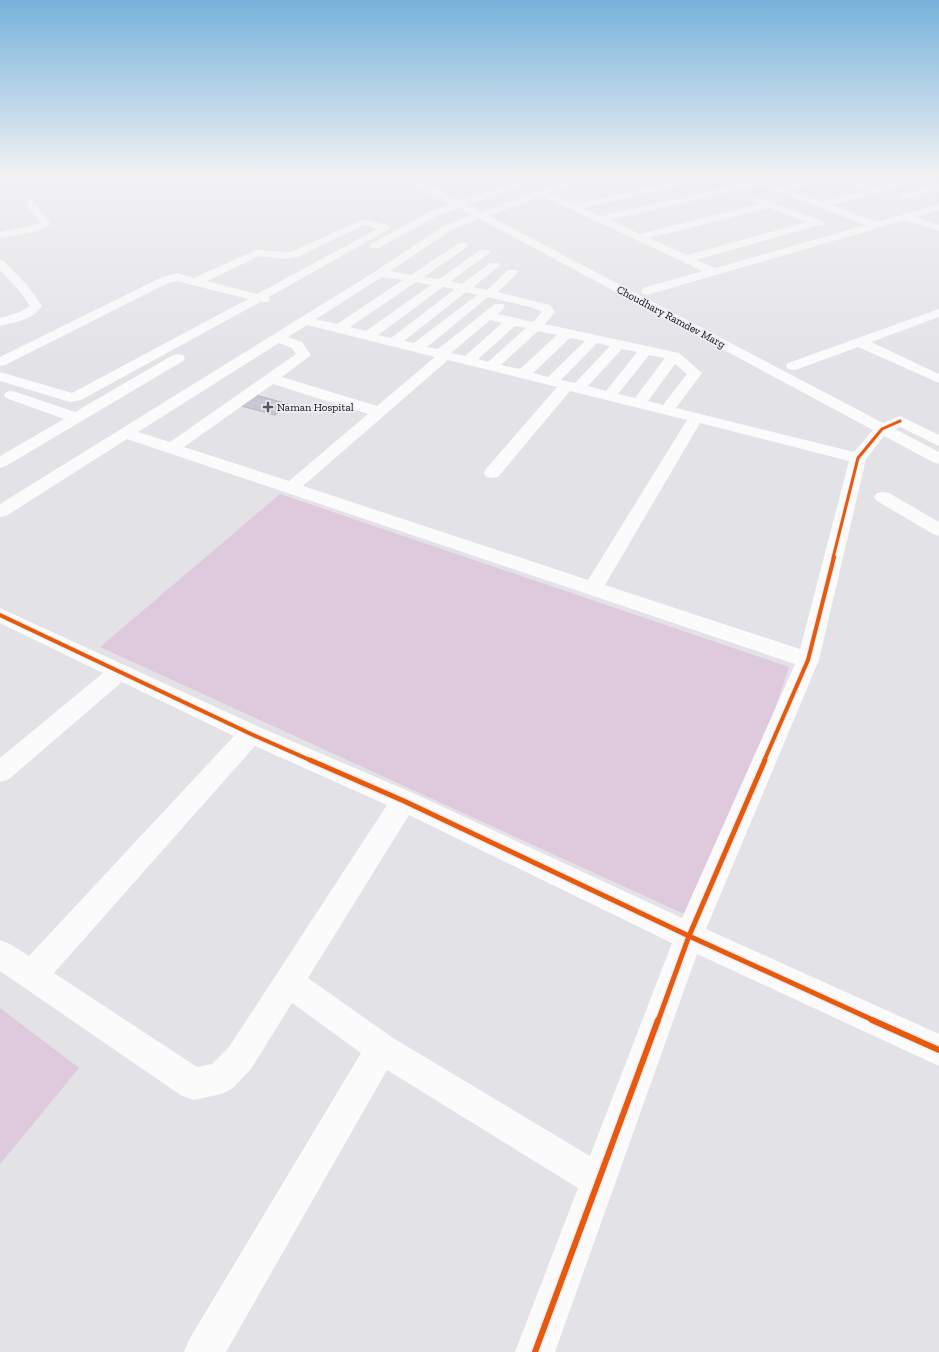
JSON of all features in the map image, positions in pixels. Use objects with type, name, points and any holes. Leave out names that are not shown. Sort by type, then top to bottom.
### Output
[{"type":"street","points":[[195,282],[259,252],[285,256],[294,255],[326,239]]},
{"type":"street","points":[[0,376],[62,396],[70,398],[76,397],[365,239]]},
{"type":"street","points":[[247,318],[387,239]]},
{"type":"street","points":[[0,512],[126,434],[431,239]]},
{"type":"street","name":"Choudhary Ramdev Marg","points":[[528,239],[889,421],[939,459]]},
{"type":"street","points":[[548,239],[709,323]]},
{"type":"street","points":[[643,239],[714,272]]},
{"type":"street","points":[[654,244],[673,239]]},
{"type":"street","points":[[719,239],[750,253]]},
{"type":"street","points":[[686,258],[733,246],[750,239]]},
{"type":"street","points":[[702,266],[805,239]]},
{"type":"street","points":[[647,291],[714,272],[818,239]]},
{"type":"street","points":[[340,328],[463,245]]},
{"type":"street","points":[[670,251],[683,247]]},
{"type":"street","points":[[368,336],[484,252]]},
{"type":"street","points":[[0,263],[24,289],[36,306],[35,308],[21,315],[0,322]]},
{"type":"street","points":[[394,342],[494,265]]},
{"type":"street","points":[[418,348],[488,293],[512,272]]},
{"type":"street","points":[[380,273],[442,283],[546,308],[549,312],[535,327],[491,366]]},
{"type":"street","points":[[0,362],[164,280],[177,277],[275,301]]},
{"type":"street","points":[[290,489],[443,354],[488,316],[524,291]]},
{"type":"street","points":[[793,366],[939,313]]},
{"type":"street","points":[[488,316],[674,356],[695,373],[666,410]]},
{"type":"street","points":[[304,320],[858,458]]},
{"type":"street","points":[[468,361],[512,321]]},
{"type":"street","points":[[918,321],[932,327]]},
{"type":"street","points":[[523,374],[567,333]]},
{"type":"street","points":[[171,449],[304,355],[297,345],[276,337]]},
{"type":"street","points":[[552,381],[594,339]]},
{"type":"street","points":[[859,342],[939,379]]},
{"type":"street","points":[[492,473],[573,387],[619,344]]},
{"type":"street","points":[[609,396],[646,350]]},
{"type":"street","points":[[0,463],[186,354]]},
{"type":"street","points":[[639,403],[674,356]]},
{"type":"street","points":[[779,359],[806,373]]},
{"type":"street","points":[[270,378],[378,412]]},
{"type":"street","points":[[0,391],[76,418]]},
{"type":"street","points":[[593,588],[696,417]]},
{"type":"street","points":[[535,1352],[690,936],[808,660],[858,458],[889,421],[939,441]]},
{"type":"street","points":[[126,434],[808,660]]},
{"type":"street","points":[[883,497],[939,530]]},
{"type":"street","points":[[0,614],[251,734],[404,801],[690,936],[939,1050]]},
{"type":"street","points":[[0,772],[120,672]]},
{"type":"street","points":[[32,976],[251,734]]},
{"type":"street","points":[[0,954],[194,1084],[222,1078],[240,1058],[404,801]]},
{"type":"street","points":[[288,982],[382,1049],[599,1181]]},
{"type":"street","points":[[204,1352],[382,1049]]},
{"type":"shaded area","points":[[280,494],[789,667],[704,923],[100,647]]},
{"type":"shaded area","points":[[0,1008],[79,1068],[0,1164]]},
{"type":"building","points":[[252,394],[288,404],[275,415],[238,405]]},
{"type":"cycle path","points":[[535,1352],[689,936],[808,660],[858,458],[882,429],[900,421]]},
{"type":"cycle path","points":[[0,615],[251,734],[404,801],[689,936],[939,1050]]},
{"type":"place","name":"Naman Hospital","points":[[268,407]]}]
